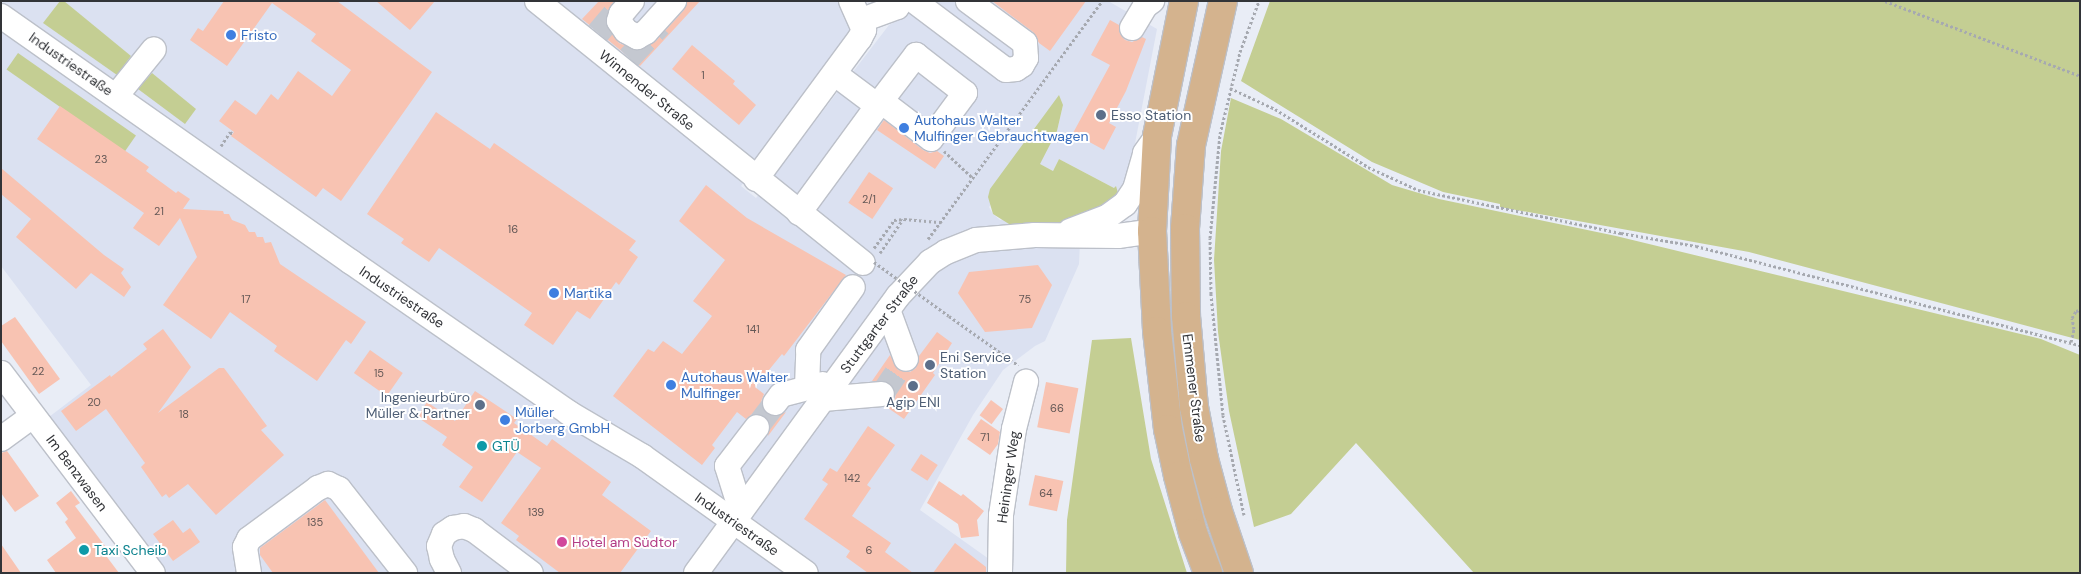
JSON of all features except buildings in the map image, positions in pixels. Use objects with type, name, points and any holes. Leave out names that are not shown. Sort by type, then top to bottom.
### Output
[{"type":"main road","points":[[1184,1],[1157,136],[1152,231],[1157,331],[1168,429],[1193,533],[1208,573]]},
{"type":"main road","name":"Emmener Straße","points":[[1223,1],[1191,145],[1186,228],[1186,316],[1194,407],[1204,459],[1218,510],[1239,573]]},
{"type":"main road","points":[[1152,231],[1186,228]]},
{"type":"street","name":"Winnender Straße","points":[[537,1],[593,38],[756,179],[868,263]]},
{"type":"street","points":[[632,1],[621,14],[619,20],[626,31],[637,36],[646,32],[674,1]]},
{"type":"street","points":[[756,179],[835,74],[864,30],[856,10],[897,7],[901,1]]},
{"type":"street","points":[[914,1],[1006,70],[1016,69],[1022,65],[1026,58],[1025,43],[968,1]]},
{"type":"street","points":[[1132,28],[1145,6],[1152,1]]},
{"type":"street","name":"Industriestraße","points":[[1,16],[569,413],[596,437],[642,456],[737,517],[806,573]]},
{"type":"street","points":[[116,96],[154,49]]},
{"type":"street","points":[[798,212],[879,104],[835,74]]},
{"type":"street","points":[[1059,235],[1107,217],[1125,204],[1135,189],[1145,153],[1157,136]]},
{"type":"street","points":[[1107,217],[1128,218],[1152,231]]},
{"type":"street","name":"Stuttgarter Straße","points":[[696,573],[737,517],[822,389],[915,275],[946,252],[976,240],[1059,235],[1118,236],[1152,231]]},
{"type":"street","points":[[822,389],[808,350],[853,286]]},
{"type":"street","points":[[888,310],[906,359]]},
{"type":"street","name":"Im Benzwasen","points":[[1,373],[153,573]]},
{"type":"street","name":"Heininger Weg","points":[[1000,573],[1001,515],[1014,429],[1026,382]]},
{"type":"street","points":[[775,403],[781,395],[822,389],[882,394]]},
{"type":"street","points":[[1,438],[34,416]]},
{"type":"street","points":[[737,517],[727,466],[756,427]]},
{"type":"street","points":[[249,573],[245,547],[249,539],[318,488],[328,484],[339,489],[405,573]]},
{"type":"street","points":[[449,573],[439,546],[444,534],[453,528],[464,526],[474,530],[531,573]]},
{"type":"path","points":[[868,263],[894,220],[904,218],[941,222],[1102,1]]},
{"type":"path","points":[[1245,518],[1223,415],[1209,265],[1220,134],[1240,52],[1259,1]]},
{"type":"path","points":[[1885,1],[2080,76]]},
{"type":"path","points":[[1230,88],[1275,109],[1368,167],[1418,190],[1621,233],[1696,246],[2080,345]]},
{"type":"path","points":[[960,165],[973,178]]},
{"type":"path","points":[[868,263],[904,218]]},
{"type":"path","points":[[868,263],[949,316],[1012,361]]},
{"type":"path","points":[[2071,342],[2074,329],[2072,318],[2076,311],[2080,310]]},
{"type":"shaded area","points":[[1,1],[843,1],[854,30],[741,186],[756,198],[889,25],[898,20],[911,1],[1108,1],[1157,29],[1127,185],[1111,203],[1081,220],[1079,264],[1045,341],[1035,346],[1003,370],[973,415],[920,510],[989,559],[989,573],[160,573],[45,420],[91,385],[1,266]],"holes":[[[1063,105],[1057,131],[1039,164],[1053,171],[1059,159],[1114,188],[1000,220],[989,207]]]},
{"type":"green space","points":[[60,1],[64,1],[131,56],[117,75],[43,23]]},
{"type":"green space","points":[[1270,1],[2080,1],[2080,340],[1749,252],[1500,207],[1500,204],[1443,192],[1372,162],[1241,81]]},
{"type":"green space","points":[[18,53],[136,136],[124,152],[7,69]]},
{"type":"green space","points":[[152,73],[196,109],[185,124],[138,89]]},
{"type":"green space","points":[[1059,95],[1063,105],[1057,131],[1040,164],[1053,171],[1059,159],[1114,188],[1116,186],[1118,193],[1100,209],[1067,221],[1046,224],[1009,224],[993,214],[988,197],[990,189]]},
{"type":"green space","points":[[1231,98],[1281,119],[1392,185],[1439,199],[1616,236],[2041,339],[2080,355],[2080,573],[1474,573],[1356,443],[1291,514],[1254,527],[1229,411],[1218,332],[1214,260],[1221,151]]},
{"type":"green space","points":[[1131,338],[1151,459],[1187,573],[1066,573],[1067,520],[1092,340]]},
{"type":"tunnel","points":[[598,33],[625,1]]},
{"type":"tunnel","points":[[629,58],[660,25]]},
{"type":"tunnel","points":[[882,394],[906,359]]},
{"type":"tunnel","points":[[757,427],[775,403]]},
{"type":"place","name":"Fristo","points":[[231,35]]},
{"type":"place","name":"Esso Station","points":[[1101,115]]},
{"type":"place","name":"Autohaus Walter Mulfinger Gebrauchtwagen","points":[[904,128]]},
{"type":"place","name":"Martika","points":[[554,293]]},
{"type":"place","name":"Eni Service Station","points":[[930,365]]},
{"type":"place","name":"Autohaus Walter Mulfinger","points":[[671,385]]},
{"type":"place","name":"Agip ENI","points":[[913,386]]},
{"type":"place","name":"Ingenieurbüro Müller & Partner","points":[[480,405]]},
{"type":"place","name":"Müller Jorberg GmbH","points":[[505,420]]},
{"type":"place","name":"GTÜ","points":[[482,446]]},
{"type":"place","name":"Hotel am Südtor","points":[[562,542]]},
{"type":"place","name":"Taxi Scheib","points":[[84,550]]}]
